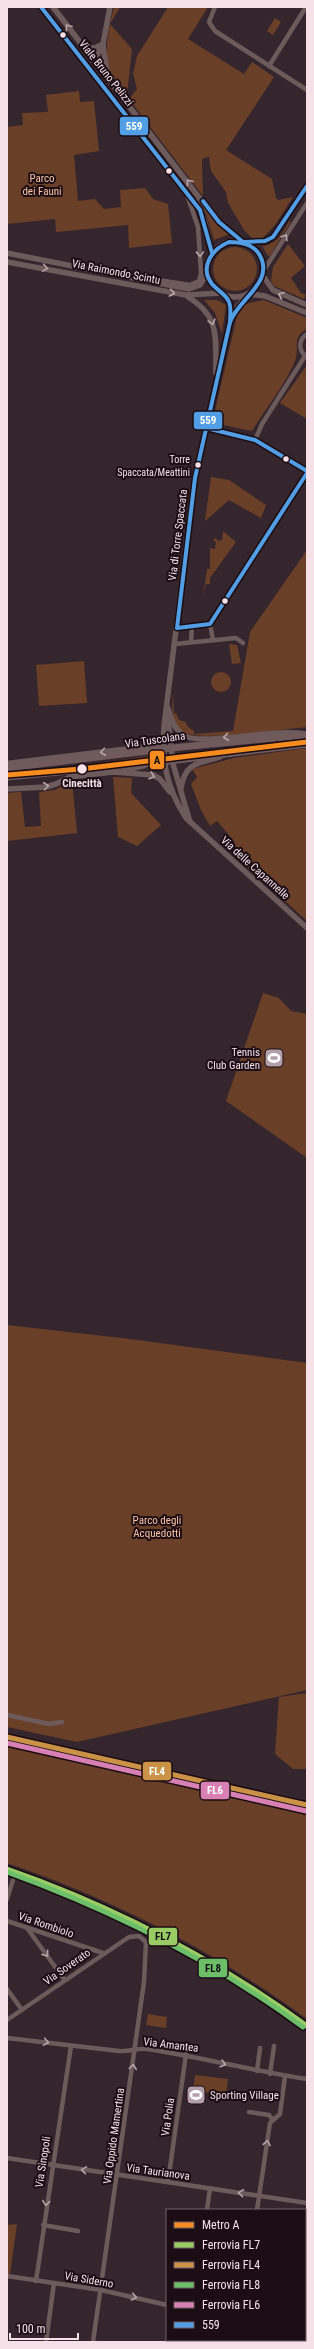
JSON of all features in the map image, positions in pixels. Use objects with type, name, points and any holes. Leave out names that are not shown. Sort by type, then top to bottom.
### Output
[{"type":"main road","name":"Via Tuscolana","points":[[7,768],[163,747],[171,749],[307,735]]},
{"type":"main road","name":"Via Tuscolana","points":[[7,777],[163,762],[307,744]]},
{"type":"street","name":"Viale Bruno Pelizzi","points":[[42,7],[192,199],[203,215],[212,253]]},
{"type":"street","name":"Viale Bruno Pelizzi","points":[[53,7],[216,219],[243,242]]},
{"type":"street","points":[[94,61],[103,44],[110,7]]},
{"type":"street","points":[[215,7],[209,20],[213,30],[307,90]]},
{"type":"street","points":[[269,66],[306,7]]},
{"type":"street","points":[[84,47],[95,48],[103,44]]},
{"type":"street","points":[[103,44],[108,79]]},
{"type":"street","points":[[88,66],[104,51]]},
{"type":"street","points":[[307,186],[273,237],[265,241],[226,243],[212,253],[208,263],[207,273],[212,285],[223,295],[237,297],[248,294],[263,295],[307,313]]},
{"type":"street","name":"Via Raimondo Scintu","points":[[7,254],[125,275],[195,284],[201,277],[199,239],[196,219],[184,190]]},
{"type":"street","points":[[192,199],[198,194]]},
{"type":"street","points":[[248,294],[257,287],[263,273],[307,203]]},
{"type":"street","points":[[199,239],[210,243]]},
{"type":"street","points":[[243,242],[252,246],[258,253],[263,273],[273,290],[307,305]]},
{"type":"street","name":"Via Raimondo Scintu","points":[[7,262],[186,295],[223,295]]},
{"type":"street","name":"Via Raimondo Scintu","points":[[125,275],[143,281],[191,289],[200,285],[207,273]]},
{"type":"street","name":"Via di Torre Spaccata","points":[[230,322],[237,307],[248,294]]},
{"type":"street","points":[[186,295],[203,307],[212,318],[217,381]]},
{"type":"street","name":"Via di Torre Spaccata","points":[[163,747],[194,481],[230,322],[230,307],[223,295]]},
{"type":"street","points":[[255,440],[262,424],[306,356],[300,346],[302,338],[307,334]]},
{"type":"street","points":[[206,428],[255,440],[307,472],[210,624],[213,640]]},
{"type":"street","points":[[177,628],[210,624]]},
{"type":"street","points":[[192,627],[192,642]]},
{"type":"street","points":[[175,644],[238,638],[243,643]]},
{"type":"street","name":"Via di Torre Spaccata","points":[[167,706],[171,749]]},
{"type":"street","name":"Via Tuscolana","points":[[167,706],[176,728],[192,739],[283,732],[307,735]]},
{"type":"street","name":"Via Tuscolana","points":[[7,763],[155,746],[163,747]]},
{"type":"street","name":"Via delle Capannelle","points":[[163,747],[163,762],[178,806],[190,822],[307,928]]},
{"type":"street","points":[[171,749],[172,760],[190,822]]},
{"type":"street","points":[[181,791],[184,774],[191,766],[234,753]]},
{"type":"street","name":"Via Tuscolana","points":[[7,789],[49,786],[70,777],[136,769],[153,763]]},
{"type":"street","points":[[113,772],[145,773],[156,777],[167,787],[178,806]]},
{"type":"street","points":[[7,1715],[49,1724],[62,1722]]},
{"type":"street","points":[[7,1899],[13,1880]]},
{"type":"street","name":"Via Rombiolo","points":[[7,1921],[103,1953]]},
{"type":"street","points":[[27,1928],[64,1979]]},
{"type":"street","name":"Via Soverato","points":[[7,2020],[103,1953],[129,1937],[139,1936]]},
{"type":"street","name":"Via Oppido Mamertina","points":[[93,2342],[118,2175],[148,1947],[146,1941],[139,1936]]},
{"type":"street","points":[[7,1988],[22,2010]]},
{"type":"street","name":"Via Amantea","points":[[7,2038],[70,2046],[135,2051],[141,2048],[186,2054],[256,2071],[307,2080]]},
{"type":"street","name":"Via Sinopoli","points":[[36,2280],[70,2046]]},
{"type":"street","points":[[270,2074],[274,2046]]},
{"type":"street","points":[[256,2071],[260,2048]]},
{"type":"street","name":"Via Polia","points":[[168,2182],[186,2054]]},
{"type":"street","points":[[257,2209],[270,2123],[280,2114],[285,2076]]},
{"type":"street","points":[[249,2112],[269,2116],[273,2120]]},
{"type":"street","name":"Via Taurianova","points":[[7,2158],[307,2203]]},
{"type":"street","points":[[207,2209],[210,2188]]},
{"type":"street","points":[[43,2225],[78,2231]]},
{"type":"street","name":"Via Siderno","points":[[7,2276],[101,2290],[166,2305]]},
{"type":"street","points":[[46,2342],[54,2283]]},
{"type":"green space","points":[[114,7],[120,7],[110,24]]},
{"type":"green space","points":[[168,7],[208,7],[188,39],[244,74],[252,62],[274,77],[226,150],[272,179],[276,198],[278,200],[293,197],[275,225],[263,238],[252,238],[244,230],[228,203],[226,192],[211,171],[209,157],[202,159],[203,196],[129,99],[137,89],[133,73],[137,56]]},
{"type":"green space","points":[[275,18],[281,22],[273,35],[267,31]]},
{"type":"green space","points":[[110,24],[132,49],[127,95],[112,75],[107,59],[107,41]]},
{"type":"green space","name":"Parco dei Fauni","points":[[79,91],[80,102],[94,101],[99,151],[74,155],[78,201],[95,199],[104,209],[121,207],[120,190],[145,188],[153,199],[168,204],[172,243],[129,248],[128,225],[56,232],[55,219],[7,224],[7,127],[23,125],[22,113],[48,112],[46,95]]},
{"type":"green space","points":[[197,198],[212,219],[230,234],[214,240],[206,214],[195,199]]},
{"type":"green space","points":[[289,221],[291,222],[269,257],[262,246],[275,241],[282,234]]},
{"type":"green space","points":[[288,244],[305,266],[291,278],[301,293],[306,295],[304,299],[274,286],[271,281],[273,267]]},
{"type":"green space","points":[[231,247],[239,247],[244,248],[251,253],[256,260],[256,278],[251,285],[244,290],[231,291],[223,288],[216,281],[213,273],[213,265],[216,257],[223,250]]},
{"type":"green space","points":[[204,300],[217,300],[226,305],[222,334],[215,313]]},
{"type":"green space","points":[[264,300],[307,318],[307,329],[302,332],[297,339],[296,356],[292,369],[252,431],[218,424],[214,421],[214,415],[237,316],[245,304]]},
{"type":"green space","points":[[307,365],[307,419],[280,403]]},
{"type":"green space","points":[[211,477],[229,480],[266,505],[261,518],[229,500],[205,521]]},
{"type":"green space","points":[[223,531],[236,542],[210,578],[210,584],[206,584],[203,596],[207,569],[210,569],[210,548],[215,549],[216,542],[213,540],[215,538],[219,541],[222,540]]},
{"type":"green space","points":[[307,550],[307,727],[205,736],[191,735],[183,732],[176,724],[174,719],[172,708],[173,692],[174,714],[176,713],[179,720],[186,722],[187,726],[194,731],[194,734],[233,731],[250,632]]},
{"type":"green space","points":[[229,644],[237,645],[241,663],[232,664]]},
{"type":"green space","points":[[84,661],[87,703],[39,706],[36,665]]},
{"type":"green space","points":[[221,672],[228,675],[231,682],[228,689],[221,692],[214,689],[211,682],[214,675]]},
{"type":"green space","points":[[307,748],[307,921],[241,861],[234,841],[217,821],[210,826],[201,810],[191,784],[197,777],[192,769],[234,758]]},
{"type":"green space","points":[[154,755],[155,759],[93,765],[93,764]]},
{"type":"green space","points":[[113,777],[132,778],[131,793],[161,825],[137,846],[118,837]]},
{"type":"green space","points":[[72,780],[77,833],[7,841],[7,793],[21,792],[25,827],[41,826],[39,792],[55,790]]},
{"type":"green space","name":"Tennis Club Garden","points":[[263,993],[279,998],[291,1011],[307,1014],[307,1158],[226,1101]]},
{"type":"green space","name":"Parco degli Acquedotti","points":[[7,1325],[130,1339],[307,1363],[307,1690],[77,1742],[7,1727]]},
{"type":"green space","points":[[307,1693],[307,1769],[293,1769],[275,1754],[279,1697]]},
{"type":"green space","points":[[7,1741],[307,1809],[307,2019],[236,1971],[163,1929],[87,1894],[7,1863]]},
{"type":"green space","points":[[148,2014],[167,2017],[166,2028],[146,2025]]},
{"type":"green space","points":[[195,2075],[228,2079],[226,2095],[193,2091]]},
{"type":"green space","points":[[17,2224],[10,2274],[7,2274],[7,2225]]},
{"type":"metro line","name":"A","points":[[7,775],[81,769],[307,742]]},
{"type":"rail line","name":"FL4","points":[[7,1737],[307,1805]]},
{"type":"rail line","name":"FL6","points":[[7,1743],[306,1811]]},
{"type":"rail line","name":"FL7","points":[[7,1869],[87,1900],[163,1936],[236,1978],[307,2026]]},
{"type":"rail line","name":"FL8","points":[[7,1872],[86,1903],[161,1939],[233,1980],[303,2027]]},
{"type":"transit line","name":"559","points":[[41,7],[200,210],[212,253]]},
{"type":"transit line","name":"559","points":[[243,242],[265,241],[273,237],[307,186]]},
{"type":"transit line","name":"559","points":[[203,201],[219,222],[243,242]]},
{"type":"transit line","name":"559","points":[[229,242],[237,242],[250,246],[259,254],[263,264],[263,273],[259,282],[234,314],[230,322],[229,302],[227,298],[212,284],[208,278],[207,271],[209,259],[217,249],[229,242]]},
{"type":"transit line","name":"559","points":[[230,322],[195,478],[177,628],[210,624],[307,473]]},
{"type":"transit line","name":"559","points":[[206,428],[255,440],[307,471]]},
{"type":"place","name":"Torre Spaccata/Meattini","points":[[198,465]]},
{"type":"place","name":"Cinecittà","points":[[82,769]]},
{"type":"place","name":"Tennis Club Garden","points":[[274,1058]]},
{"type":"place","name":"Sporting Village","points":[[196,2095]]}]
